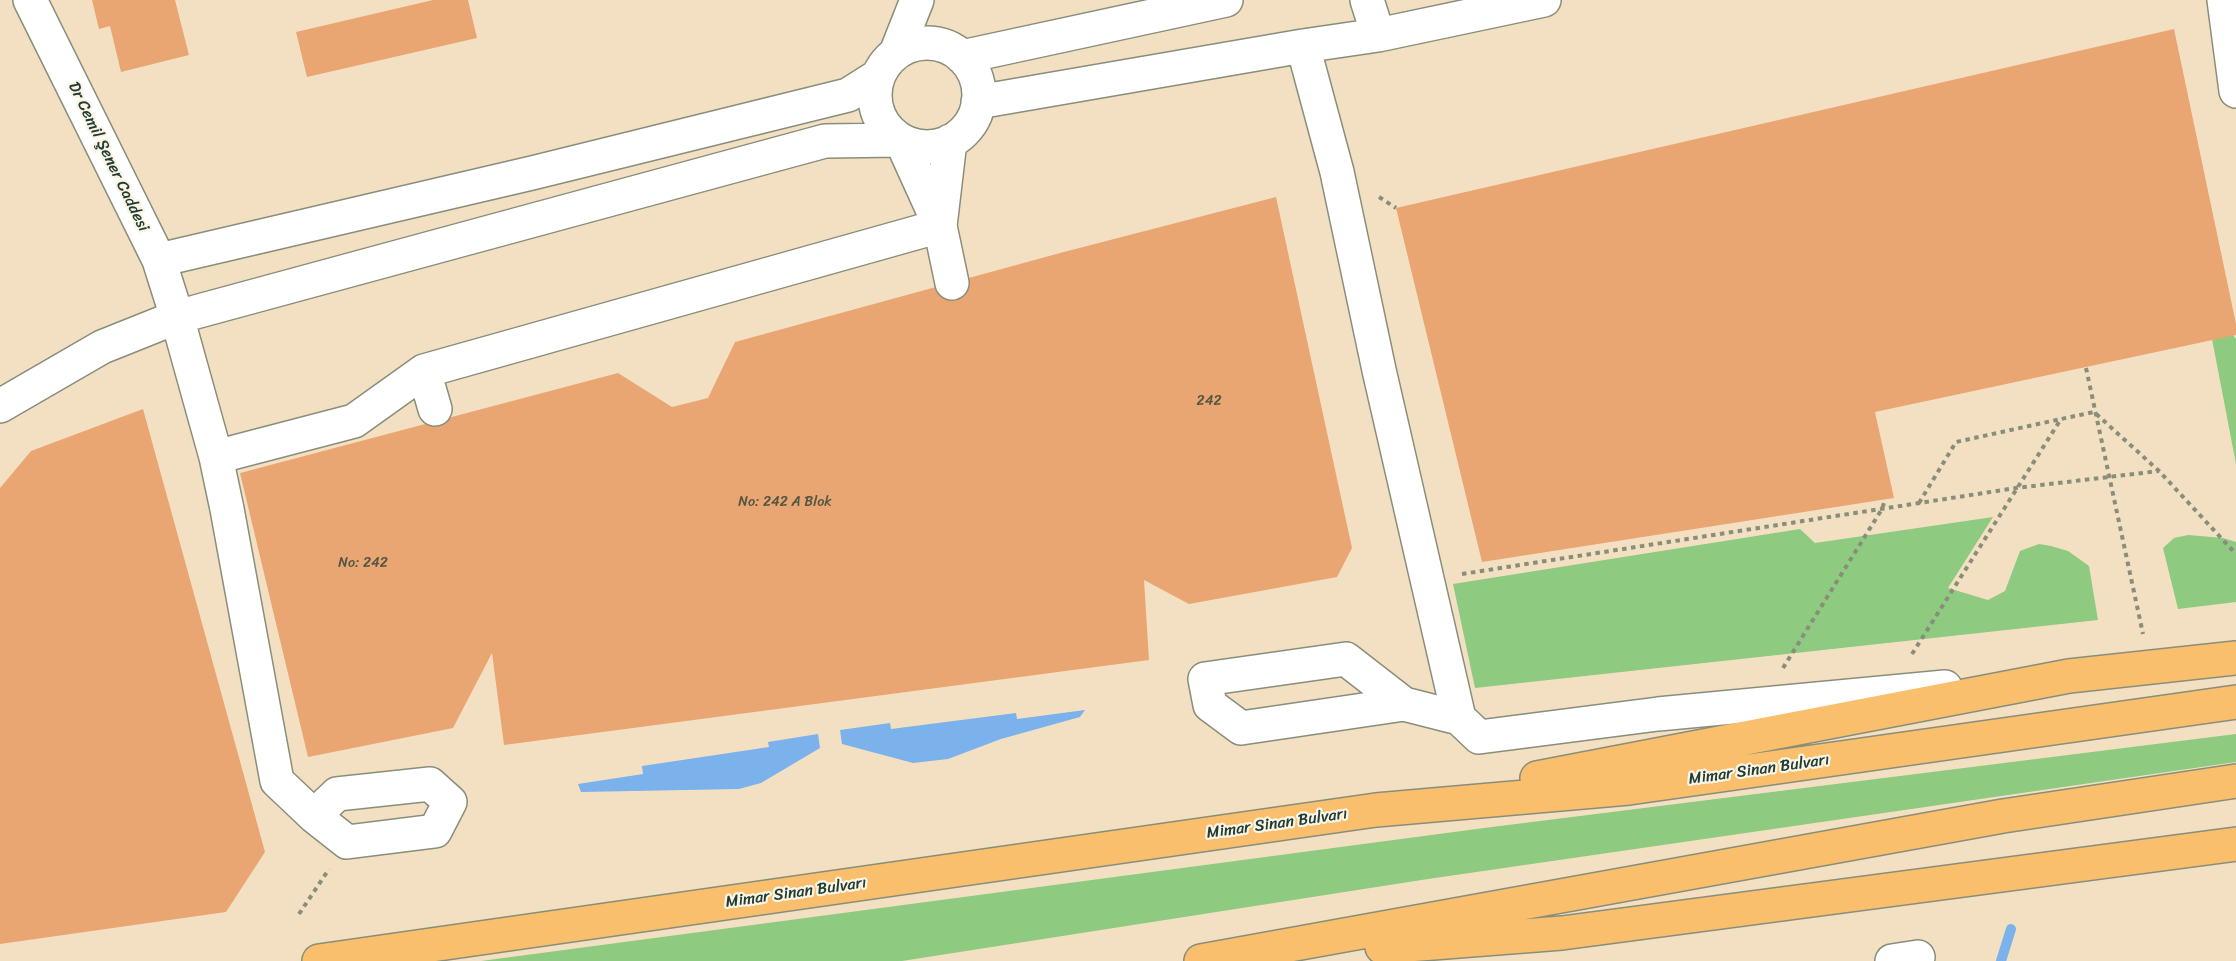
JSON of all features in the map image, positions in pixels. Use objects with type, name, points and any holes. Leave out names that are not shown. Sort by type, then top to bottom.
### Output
[{"type":"highway","points":[[1376,810],[1741,737],[2069,675],[2236,658]]},
{"type":"highway","name":"Mimar Sinan Bulvarı","points":[[319,961],[1376,810],[1629,788],[2236,702]]},
{"type":"highway","points":[[1204,961],[2002,816],[2236,781]]},
{"type":"highway","points":[[1204,961],[1562,933],[2236,844]]},
{"type":"street","name":"Dr Cemil Şener Caddesi","points":[[30,0],[159,260],[216,457],[277,780],[314,816],[347,842]]},
{"type":"street","points":[[917,0],[875,90],[876,105],[889,131],[901,140],[917,146],[934,146],[950,141],[964,131],[973,118],[978,102],[978,86],[972,70],[949,50],[922,0]]},
{"type":"street","points":[[159,260],[532,173],[848,95],[908,46],[922,43],[949,50],[1226,0]]},
{"type":"street","points":[[1367,0],[1378,35]]},
{"type":"street","points":[[978,102],[1378,35],[1544,0]]},
{"type":"street","points":[[2224,0],[2236,91]]},
{"type":"street","points":[[1303,46],[1337,172],[1379,370],[1459,718]]},
{"type":"street","points":[[901,140],[940,226],[952,283]]},
{"type":"street","points":[[0,406],[102,347],[177,317],[825,141],[901,140]]},
{"type":"street","points":[[940,226],[950,141]]},
{"type":"street","points":[[216,457],[354,421],[424,372],[940,226]]},
{"type":"street","points":[[424,372],[435,408]]},
{"type":"street","points":[[1404,704],[1347,659],[1205,679],[1210,705],[1241,728],[1404,704],[1459,718],[1479,737],[1658,714],[2069,675]]},
{"type":"street","points":[[314,816],[337,794],[419,785],[430,784],[450,802],[435,831],[347,842]]},
{"type":"street","points":[[1892,961],[1918,957],[1917,961]]},
{"type":"path","points":[[2086,368],[2144,639]]},
{"type":"path","points":[[1918,503],[1956,442],[2094,412]]},
{"type":"path","points":[[2094,412],[2159,471],[2236,554]]},
{"type":"path","points":[[1907,663],[2061,419]]},
{"type":"path","points":[[1427,580],[2016,488],[2159,471]]},
{"type":"path","points":[[1777,676],[1886,500]]},
{"type":"path","points":[[300,914],[347,842]]},
{"type":"green space","points":[[2231,333],[2236,339],[2236,464],[2212,339]]},
{"type":"green space","points":[[1993,517],[1948,588],[1988,600],[2005,591],[2020,551],[2039,544],[2051,546],[2068,551],[2089,566],[2098,620],[1475,688],[1453,584],[1800,529],[1815,543]]},
{"type":"green space","points":[[2188,535],[2223,538],[2236,542],[2236,602],[2178,609],[2163,548],[2174,538]]},
{"type":"green space","points":[[2236,734],[2236,762],[1428,879],[902,961],[481,961],[1484,828]]},
{"type":"water","points":[[1085,710],[1080,717],[1001,739],[948,759],[913,763],[842,744],[840,730],[890,723],[891,729],[1016,713],[1017,719]]},
{"type":"water","points":[[818,734],[820,748],[761,783],[739,789],[581,792],[578,784],[643,774],[642,766],[769,747],[768,742]]},
{"type":"building","points":[[92,0],[175,0],[189,55],[121,72],[110,26],[99,29]]},
{"type":"building","points":[[433,0],[468,0],[477,38],[307,77],[296,32]]},
{"type":"building","points":[[2174,29],[2236,324],[2236,335],[1875,412],[1894,498],[1482,562],[1396,208]]},
{"type":"building","points":[[1276,197],[1352,548],[1337,577],[1189,604],[1144,580],[1149,660],[504,745],[492,653],[453,728],[308,757],[240,473],[618,373],[672,407],[708,398],[735,342],[1060,253]]},
{"type":"building","points":[[143,409],[265,852],[226,912],[0,944],[0,488],[31,451]]},
{"type":"waterway","points":[[2001,961],[2011,929]]}]
